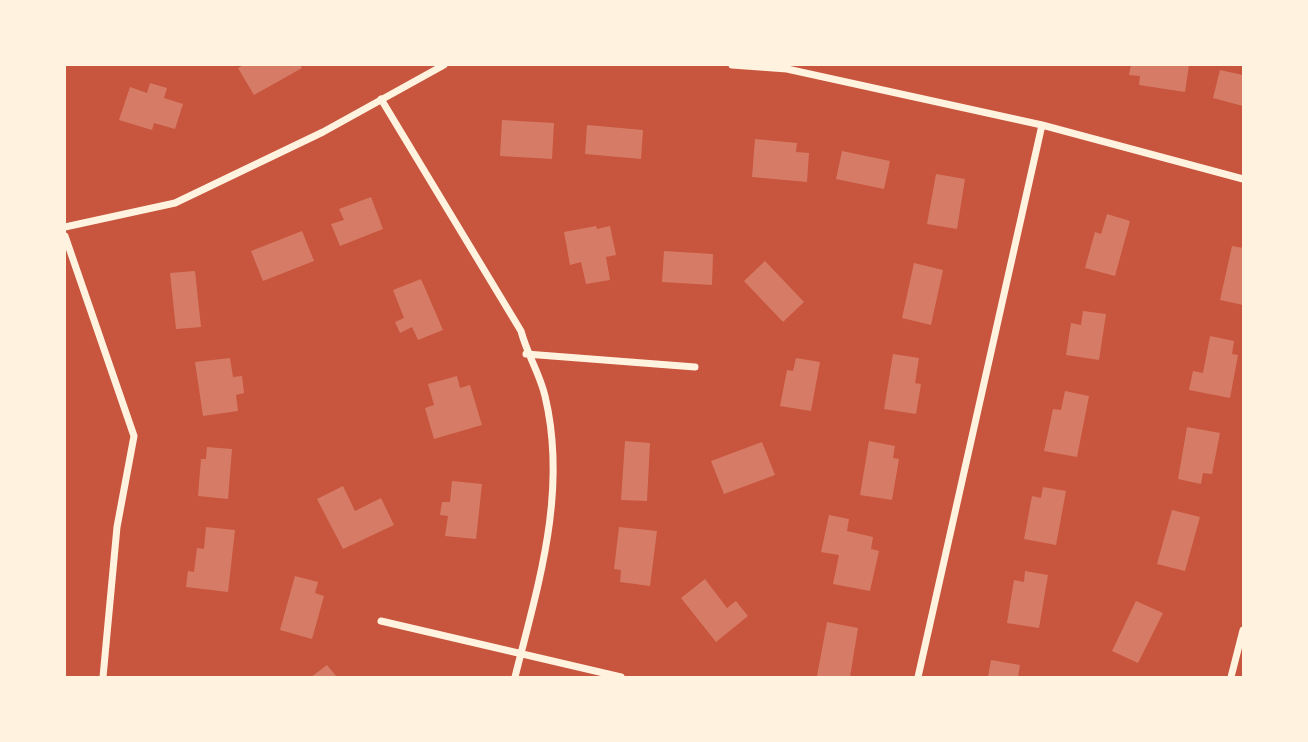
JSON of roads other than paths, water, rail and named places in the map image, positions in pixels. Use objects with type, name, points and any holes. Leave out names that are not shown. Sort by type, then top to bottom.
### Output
[{"type":"street","points":[[65,227],[175,203],[323,132],[444,65]]},
{"type":"street","points":[[732,65],[787,69],[1042,125],[1243,179]]},
{"type":"street","points":[[381,99],[522,331],[526,354],[545,395],[555,464],[550,540],[515,677]]},
{"type":"street","points":[[918,677],[1042,125]]},
{"type":"street","points":[[65,236],[134,436],[117,527],[103,677]]},
{"type":"street","points":[[526,354],[695,367]]},
{"type":"street","points":[[381,621],[520,656],[621,677]]},
{"type":"street","points":[[1231,677],[1243,630]]}]
